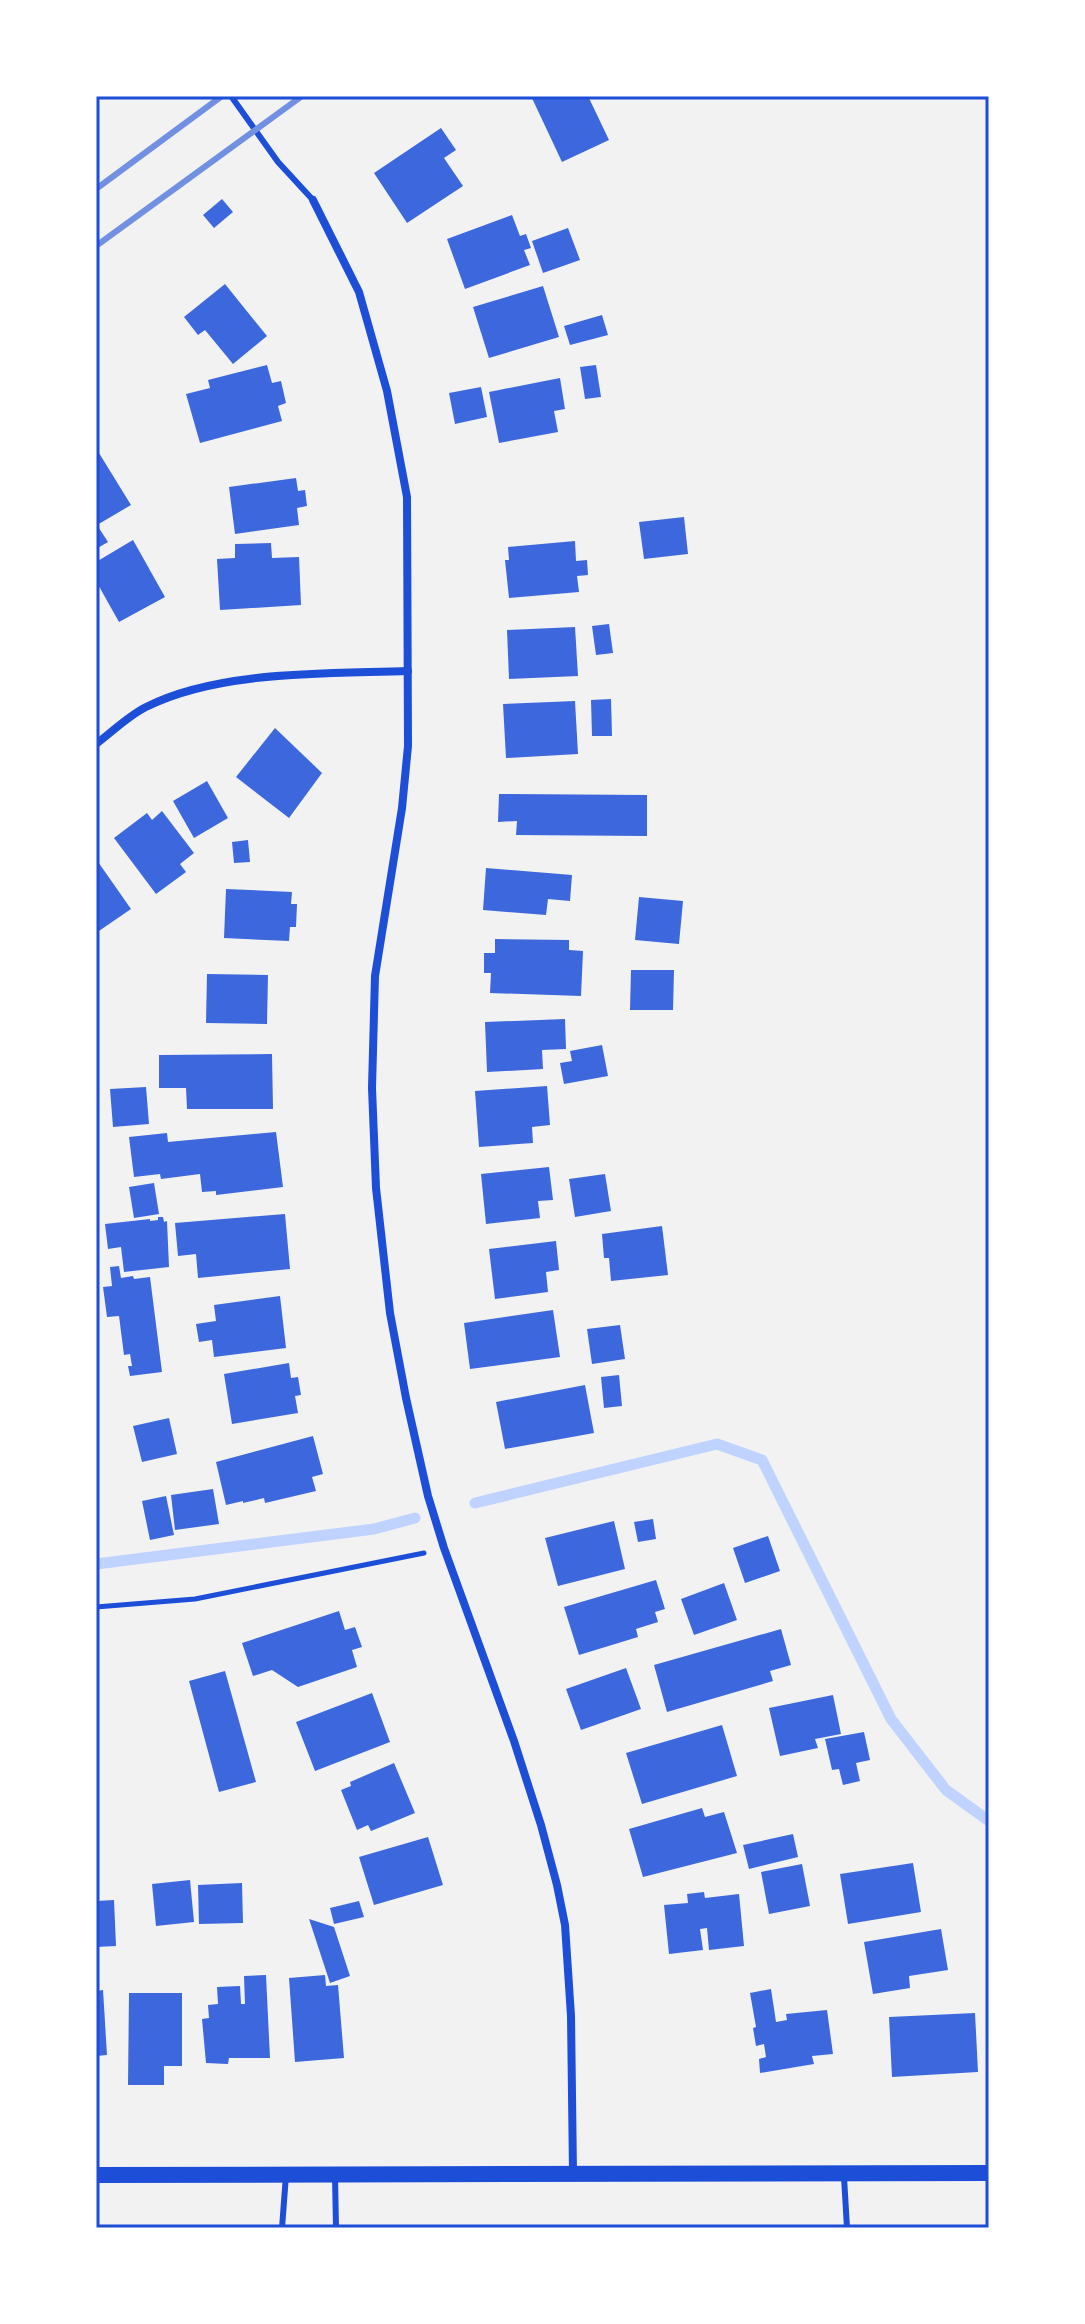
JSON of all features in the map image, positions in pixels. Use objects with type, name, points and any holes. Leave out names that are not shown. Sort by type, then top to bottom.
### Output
[{"type":"main road","points":[[96,2175],[989,2173]]},
{"type":"street","points":[[313,200],[359,292],[387,391],[407,497],[408,746],[402,808],[375,976],[372,1088],[376,1188],[390,1313],[428,1496],[514,1741],[557,1885],[565,1925],[571,2016],[573,2174]]},
{"type":"street","points":[[96,744],[144,708],[194,689],[238,681],[308,675],[408,671]]},
{"type":"lane","points":[[231,96],[278,162],[313,200]]},
{"type":"lane","points":[[844,2173],[847,2228]]},
{"type":"lane","points":[[282,2228],[286,2175]]},
{"type":"lane","points":[[335,2175],[336,2228]]},
{"type":"path","points":[[96,1607],[195,1599],[444,1548]]},
{"type":"building","points":[[531,96],[588,96],[609,140],[562,162]]},
{"type":"building","points":[[441,128],[456,150],[444,158],[463,186],[407,223],[374,173]]},
{"type":"building","points":[[222,199],[233,212],[214,228],[203,215]]},
{"type":"building","points":[[512,215],[520,236],[526,234],[531,248],[524,250],[530,265],[465,289],[447,239]]},
{"type":"building","points":[[568,228],[580,260],[543,273],[532,241]]},
{"type":"building","points":[[225,284],[267,336],[233,364],[205,330],[198,335],[184,317]]},
{"type":"building","points":[[543,286],[559,337],[489,358],[473,307]]},
{"type":"building","points":[[602,315],[608,335],[570,345],[564,326]]},
{"type":"building","points":[[267,365],[272,383],[281,381],[286,403],[278,406],[282,421],[200,443],[186,394],[210,388],[208,380]]},
{"type":"building","points":[[596,365],[601,397],[585,399],[580,367]]},
{"type":"building","points":[[560,378],[565,409],[554,411],[558,432],[499,443],[489,392]]},
{"type":"building","points":[[481,387],[487,417],[455,424],[449,393]]},
{"type":"building","points":[[99,453],[131,505],[97,525],[108,542],[96,549],[96,455]]},
{"type":"building","points":[[296,478],[298,491],[305,490],[307,506],[297,508],[299,525],[235,534],[229,487]]},
{"type":"building","points":[[684,517],[688,554],[644,559],[639,522]]},
{"type":"building","points":[[133,540],[165,597],[119,622],[96,581],[96,562]]},
{"type":"building","points":[[575,541],[576,561],[587,560],[588,575],[577,576],[579,592],[509,598],[505,560],[509,560],[508,547]]},
{"type":"building","points":[[271,543],[272,558],[299,557],[301,605],[220,610],[217,559],[235,558],[235,544]]},
{"type":"building","points":[[609,624],[613,653],[596,655],[592,626]]},
{"type":"building","points":[[575,627],[578,676],[509,679],[507,630]]},
{"type":"building","points":[[611,699],[612,736],[592,736],[591,700]]},
{"type":"building","points":[[575,701],[578,754],[506,758],[503,704]]},
{"type":"building","points":[[275,728],[322,773],[289,818],[236,777]]},
{"type":"building","points":[[207,781],[228,818],[194,838],[173,801]]},
{"type":"building","points":[[499,794],[647,795],[647,836],[516,835],[517,821],[498,822]]},
{"type":"building","points":[[162,811],[194,853],[180,864],[186,872],[156,894],[114,838],[147,813],[152,820]]},
{"type":"building","points":[[248,840],[250,862],[234,863],[232,842]]},
{"type":"building","points":[[96,859],[131,909],[96,933]]},
{"type":"building","points":[[486,868],[572,875],[570,901],[548,899],[546,915],[483,910]]},
{"type":"building","points":[[226,889],[292,892],[291,904],[297,904],[296,927],[290,927],[289,941],[224,938]]},
{"type":"building","points":[[639,897],[683,901],[679,944],[635,940]]},
{"type":"building","points":[[495,939],[569,940],[569,950],[583,951],[581,996],[490,993],[491,973],[484,973],[484,953],[495,953]]},
{"type":"building","points":[[631,970],[674,970],[673,1010],[630,1010]]},
{"type":"building","points":[[207,974],[268,975],[267,1024],[206,1023]]},
{"type":"building","points":[[565,1019],[566,1049],[542,1050],[543,1069],[487,1072],[485,1022]]},
{"type":"building","points":[[602,1045],[608,1076],[564,1084],[560,1063],[572,1061],[570,1051]]},
{"type":"building","points":[[272,1054],[273,1109],[187,1109],[186,1088],[159,1088],[159,1055]]},
{"type":"building","points":[[547,1086],[550,1125],[532,1127],[533,1143],[479,1147],[475,1091]]},
{"type":"building","points":[[146,1087],[149,1124],[113,1127],[110,1089]]},
{"type":"building","points":[[276,1132],[283,1187],[216,1195],[216,1191],[202,1192],[200,1174],[161,1179],[160,1174],[134,1177],[129,1137],[167,1133],[168,1142]]},
{"type":"building","points":[[549,1167],[553,1200],[538,1201],[540,1218],[486,1224],[481,1174]]},
{"type":"building","points":[[605,1174],[611,1211],[575,1217],[569,1179]]},
{"type":"building","points":[[154,1183],[159,1214],[134,1218],[129,1187]]},
{"type":"building","points":[[285,1214],[290,1269],[198,1278],[196,1254],[178,1256],[175,1223]]},
{"type":"building","points":[[158,1217],[167,1221],[169,1267],[124,1272],[121,1247],[108,1249],[105,1224],[158,1220]]},
{"type":"building","points":[[662,1226],[668,1275],[611,1281],[609,1258],[604,1258],[602,1234]]},
{"type":"building","points":[[556,1241],[559,1270],[546,1272],[548,1292],[495,1299],[489,1249]]},
{"type":"building","points":[[119,1266],[121,1278],[150,1277],[162,1372],[130,1376],[130,1354],[124,1355],[119,1316],[107,1317],[103,1287],[112,1286],[110,1267]]},
{"type":"building","points":[[280,1296],[286,1348],[214,1357],[212,1340],[199,1342],[196,1324],[216,1321],[214,1305]]},
{"type":"building","points":[[553,1310],[560,1357],[470,1369],[464,1323]]},
{"type":"building","points":[[620,1325],[625,1359],[592,1364],[587,1329]]},
{"type":"building","points":[[289,1363],[291,1378],[298,1377],[301,1395],[295,1396],[298,1413],[232,1424],[224,1374]]},
{"type":"building","points":[[619,1375],[622,1406],[604,1408],[601,1377]]},
{"type":"building","points":[[585,1385],[594,1433],[505,1449],[496,1402]]},
{"type":"building","points":[[169,1418],[177,1454],[142,1462],[133,1426]]},
{"type":"building","points":[[313,1436],[323,1474],[312,1477],[316,1491],[265,1503],[264,1498],[226,1505],[216,1462]]},
{"type":"building","points":[[213,1489],[219,1524],[175,1530],[171,1495]]},
{"type":"building","points":[[166,1496],[174,1535],[150,1540],[142,1501]]},
{"type":"building","points":[[653,1519],[656,1539],[638,1542],[634,1522]]},
{"type":"building","points":[[614,1521],[625,1569],[558,1586],[545,1538]]},
{"type":"building","points":[[768,1536],[780,1571],[745,1583],[733,1548]]},
{"type":"building","points":[[656,1580],[665,1609],[655,1612],[658,1622],[636,1629],[638,1637],[579,1655],[564,1607]]},
{"type":"building","points":[[724,1583],[737,1620],[694,1635],[681,1599]]},
{"type":"building","points":[[339,1611],[345,1630],[355,1627],[362,1647],[352,1650],[357,1667],[298,1687],[272,1670],[253,1676],[242,1643]]},
{"type":"building","points":[[781,1629],[791,1665],[770,1671],[773,1681],[667,1712],[654,1665]]},
{"type":"building","points":[[626,1668],[641,1709],[581,1730],[566,1689]]},
{"type":"building","points":[[225,1671],[256,1782],[219,1792],[189,1681]]},
{"type":"building","points":[[372,1693],[390,1742],[315,1771],[296,1722]]},
{"type":"building","points":[[833,1695],[841,1734],[815,1739],[818,1748],[780,1756],[769,1708]]},
{"type":"building","points":[[722,1725],[737,1776],[642,1804],[626,1753]]},
{"type":"building","points":[[864,1732],[870,1760],[856,1763],[860,1781],[843,1785],[839,1769],[832,1770],[825,1739]]},
{"type":"building","points":[[394,1763],[415,1813],[371,1831],[368,1825],[357,1830],[341,1790],[351,1786],[350,1782]]},
{"type":"building","points":[[702,1808],[705,1817],[724,1812],[737,1853],[643,1877],[629,1829]]},
{"type":"building","points":[[793,1834],[798,1857],[749,1869],[743,1845]]},
{"type":"building","points":[[428,1837],[443,1885],[374,1905],[359,1857]]},
{"type":"building","points":[[913,1863],[921,1912],[848,1924],[840,1874]]},
{"type":"building","points":[[802,1864],[810,1906],[769,1914],[761,1872]]},
{"type":"building","points":[[190,1880],[194,1922],[156,1926],[152,1884]]},
{"type":"building","points":[[242,1883],[243,1923],[199,1924],[198,1885]]},
{"type":"building","points":[[704,1892],[705,1898],[739,1894],[744,1946],[709,1950],[707,1928],[700,1929],[703,1950],[669,1954],[664,1905],[688,1903],[687,1894]]},
{"type":"building","points":[[114,1900],[116,1946],[96,1947],[96,1901]]},
{"type":"building","points":[[359,1901],[364,1917],[334,1924],[330,1908]]},
{"type":"building","points":[[309,1919],[334,1927],[350,1976],[330,1983]]},
{"type":"building","points":[[941,1929],[948,1970],[909,1976],[910,1988],[873,1994],[864,1942]]},
{"type":"building","points":[[266,1975],[270,2058],[229,2058],[228,2064],[206,2063],[202,2019],[209,2018],[208,2005],[218,2004],[217,1987],[240,1986],[241,2004],[245,2004],[244,1976]]},
{"type":"building","points":[[325,1975],[326,1986],[338,1985],[344,2058],[295,2062],[289,1978]]},
{"type":"building","points":[[771,1989],[776,2022],[787,2020],[786,2014],[827,2010],[833,2054],[812,2056],[814,2064],[760,2073],[759,2059],[766,2057],[764,2044],[756,2046],[750,1993]]},
{"type":"building","points":[[103,1990],[107,2055],[96,2056],[96,1991]]},
{"type":"building","points":[[129,1993],[182,1993],[182,2066],[164,2066],[164,2085],[128,2085]]},
{"type":"building","points":[[975,2013],[978,2072],[892,2077],[889,2017]]},
{"type":"waterway","points":[[475,1503],[717,1444],[762,1460],[891,1719],[946,1790],[989,1821]]},
{"type":"waterway","points":[[96,1564],[374,1529],[415,1518]]},
{"type":"railway","points":[[96,189],[222,96]]},
{"type":"railway","points":[[96,246],[302,96]]}]
